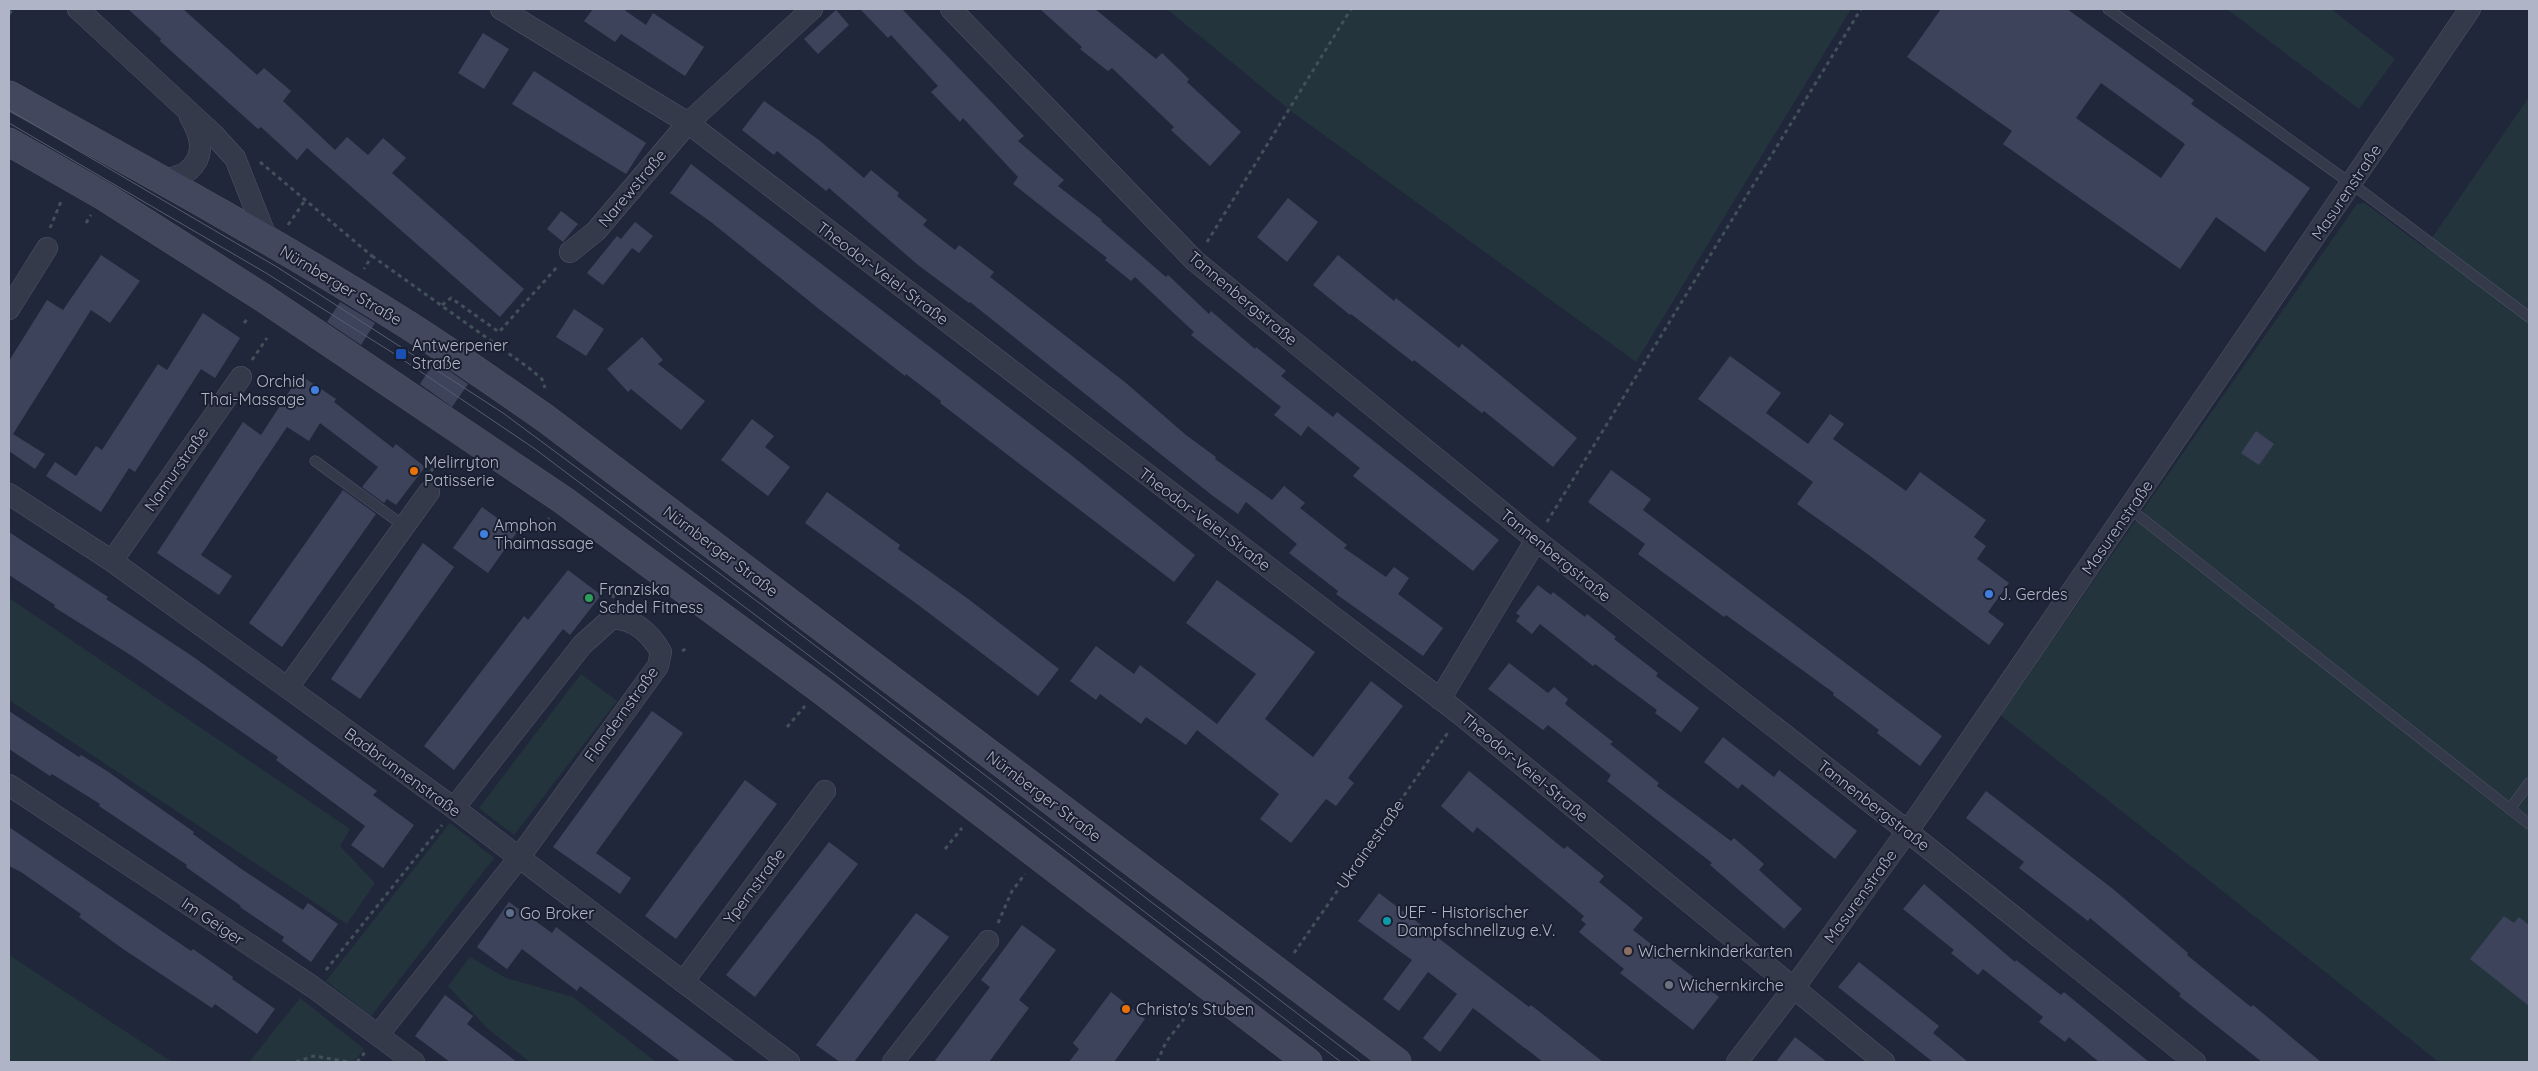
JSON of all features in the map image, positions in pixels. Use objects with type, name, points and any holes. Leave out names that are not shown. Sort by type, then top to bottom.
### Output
[{"type":"main road","name":"Nürnberger Straße","points":[[9,95],[164,181],[353,291],[410,326],[545,418],[1397,1062]]},
{"type":"main road","points":[[9,142],[75,179],[262,297],[563,500],[760,644],[1308,1062]]},
{"type":"street","points":[[78,9],[213,134],[235,158],[271,242]]},
{"type":"street","name":"Theodor-Veiel-Straße","points":[[501,9],[688,123],[1460,714],[1884,1062]]},
{"type":"street","name":"Narewstraße","points":[[570,252],[596,232],[688,123],[812,9]]},
{"type":"street","name":"Tannenbergstraße","points":[[951,9],[1195,261],[1536,540],[1907,831],[2195,1062]]},
{"type":"street","name":"Masurenstraße","points":[[1737,1062],[1793,989],[1907,831],[2130,509],[2470,9]]},
{"type":"street","points":[[164,181],[189,171],[201,150],[199,133],[186,110]]},
{"type":"street","points":[[9,309],[47,248]]},
{"type":"street","name":"Namurstraße","points":[[112,561],[240,377]]},
{"type":"street","points":[[288,687],[430,492]]},
{"type":"street","name":"Badbrunnenstraße","points":[[9,494],[112,561],[288,687],[454,808],[518,859],[789,1062]]},
{"type":"street","points":[[1440,699],[1536,540]]},
{"type":"street","name":"Flandernstraße","points":[[378,1035],[518,859],[658,666],[661,652],[653,639],[637,625],[612,618],[582,645],[454,808]]},
{"type":"street","name":"Im Geiger","points":[[9,785],[313,987],[414,1062]]},
{"type":"street","name":"Ypernstraße","points":[[683,982],[825,791]]},
{"type":"street","points":[[893,1062],[988,940]]},
{"type":"lane","points":[[2108,9],[2351,184],[2529,317]]},
{"type":"lane","points":[[316,461],[404,526]]},
{"type":"lane","points":[[2130,509],[2529,824]]},
{"type":"lane","points":[[2510,809],[2529,783]]},
{"type":"path","points":[[9,14],[12,9]]},
{"type":"path","points":[[1195,261],[1351,9]]},
{"type":"path","points":[[1536,540],[1861,9]]},
{"type":"path","points":[[235,158],[259,161],[372,256],[529,368],[542,379],[546,392]]},
{"type":"path","points":[[47,248],[51,226],[58,206],[75,179]]},
{"type":"path","points":[[271,242],[306,199]]},
{"type":"path","points":[[442,305],[451,298],[500,332],[570,252]]},
{"type":"path","points":[[353,291],[372,256]]},
{"type":"path","name":"Ukrainestraße","points":[[1280,974],[1460,714]]},
{"type":"path","points":[[313,987],[454,808]]},
{"type":"path","points":[[988,940],[994,932],[1012,891],[1039,857]]},
{"type":"path","points":[[1157,1062],[1166,1042],[1184,1019]]},
{"type":"path","points":[[296,1062],[314,1056],[349,1062]]},
{"type":"shaded area","points":[[1167,9],[1851,9],[1636,362],[1295,114]]},
{"type":"shaded area","points":[[2227,9],[2331,9],[2395,59],[2359,109]]},
{"type":"shaded area","points":[[2529,97],[2529,1062],[2439,1062],[2000,715],[2357,204],[2365,203],[2425,248]]},
{"type":"shaded area","points":[[9,598],[350,829],[340,846],[375,883],[347,924],[9,700]]},
{"type":"shaded area","points":[[581,674],[617,701],[514,835],[479,808]]},
{"type":"shaded area","points":[[450,823],[494,858],[371,1016],[326,981]]},
{"type":"shaded area","points":[[9,955],[172,1062],[9,1062]]},
{"type":"shaded area","points":[[470,957],[506,978],[573,997],[656,1062],[530,1062],[488,1029],[448,986]]},
{"type":"shaded area","points":[[300,998],[364,1049],[354,1062],[249,1062]]},
{"type":"building","points":[[128,9],[183,9],[257,75],[264,68],[291,91],[283,101],[335,150],[347,137],[368,155],[383,138],[406,158],[392,173],[524,289],[500,317],[307,148],[297,160],[261,127],[258,129],[160,41],[161,39]]},
{"type":"building","points":[[593,9],[623,9],[646,25],[653,13],[704,47],[685,76],[621,34],[615,42],[584,21]]},
{"type":"building","points":[[860,9],[902,9],[1024,136],[1018,141],[1064,180],[1058,186],[1102,220],[1166,277],[1168,275],[1209,314],[1211,311],[1255,349],[1256,347],[1286,371],[1281,376],[1333,417],[1337,412],[1499,540],[1473,571],[1353,476],[1360,468],[1308,426],[1301,436],[1274,415],[1281,407],[1191,335],[1194,332],[1135,277],[1131,281],[1105,260],[1107,258],[1013,184],[1018,177],[963,118],[960,122],[931,92],[938,86],[891,35],[888,38]]},
{"type":"building","points":[[1040,9],[1095,9],[1156,59],[1162,53],[1189,79],[1187,82],[1241,132],[1210,166],[1171,130],[1174,127],[1112,68],[1108,71],[1080,49],[1082,47]]},
{"type":"building","points":[[1941,9],[2067,9],[2194,100],[2191,104],[2310,188],[2265,252],[2216,217],[2180,269],[2003,144],[2012,131],[1907,57]],"holes":[[[2101,83],[2185,144],[2161,178],[2076,118]]]},
{"type":"building","points":[[836,10],[849,25],[818,54],[804,39]]},
{"type":"building","points":[[483,33],[509,49],[484,89],[458,73]]},
{"type":"building","points":[[534,71],[646,143],[626,174],[512,104]]},
{"type":"building","points":[[764,101],[819,140],[864,178],[871,170],[899,193],[897,196],[927,220],[923,225],[955,250],[959,245],[994,272],[990,277],[1126,383],[1186,435],[1216,457],[1215,459],[1272,500],[1284,486],[1305,503],[1300,508],[1347,545],[1344,548],[1386,577],[1394,567],[1409,578],[1398,594],[1443,628],[1423,656],[1336,594],[1338,591],[1289,553],[1297,544],[1246,502],[1238,514],[1213,496],[970,302],[918,265],[829,188],[826,191],[777,151],[774,155],[742,130]]},
{"type":"building","points":[[691,164],[1071,455],[1195,555],[1174,582],[940,403],[941,401],[906,374],[905,376],[711,222],[670,193]]},
{"type":"building","points":[[1288,198],[1318,222],[1287,262],[1257,237]]},
{"type":"building","points":[[561,211],[578,224],[563,242],[547,229]]},
{"type":"building","points":[[635,222],[653,236],[639,253],[632,248],[603,285],[587,273],[617,236],[621,239]]},
{"type":"building","points":[[101,255],[140,281],[110,323],[91,310],[13,434],[45,454],[35,469],[9,451],[9,361],[47,300],[63,310]]},
{"type":"building","points":[[1338,255],[1394,301],[1396,298],[1459,348],[1462,344],[1577,438],[1553,467],[1484,411],[1482,413],[1414,360],[1413,362],[1350,315],[1313,285]]},
{"type":"building","points":[[340,302],[375,323],[361,345],[327,322]]},
{"type":"building","points":[[574,309],[604,329],[586,356],[556,337]]},
{"type":"building","points":[[203,313],[240,338],[215,378],[201,369],[135,472],[129,468],[101,512],[46,476],[55,462],[76,476],[96,446],[102,450],[158,364],[167,370]]},
{"type":"building","points":[[642,337],[663,360],[658,364],[705,401],[681,430],[631,389],[628,392],[607,369]]},
{"type":"building","points":[[1730,356],[1781,393],[1766,413],[1808,444],[1830,414],[1844,424],[1833,439],[1906,491],[1920,472],[1986,520],[1974,537],[1986,546],[1977,559],[2009,583],[1988,612],[2004,624],[1989,645],[1797,504],[1813,482],[1698,399]]},
{"type":"building","points":[[435,361],[468,384],[452,407],[420,384]]},
{"type":"building","points":[[300,375],[336,399],[334,402],[393,448],[396,444],[425,467],[396,505],[387,499],[384,503],[362,487],[378,467],[320,423],[309,441],[287,427],[201,555],[232,576],[219,595],[157,553],[243,422],[261,435]]},
{"type":"building","points":[[752,419],[774,436],[765,447],[790,467],[768,496],[721,460]]},
{"type":"building","points":[[2256,431],[2274,444],[2259,465],[2241,453]]},
{"type":"building","points":[[1611,470],[1651,499],[1643,510],[1942,736],[1920,766],[1877,733],[1879,730],[1833,695],[1834,693],[1726,615],[1724,617],[1638,554],[1645,544],[1588,502]]},
{"type":"building","points":[[343,490],[376,514],[282,647],[249,623]]},
{"type":"building","points":[[827,492],[900,545],[898,549],[967,598],[1059,669],[1038,696],[917,604],[805,523]]},
{"type":"building","points":[[482,507],[517,532],[488,573],[453,548]]},
{"type":"building","points":[[9,532],[108,597],[106,599],[195,658],[377,791],[373,795],[414,825],[383,868],[351,845],[365,826],[276,760],[278,757],[132,656],[54,607],[55,605],[9,575]]},
{"type":"building","points":[[423,543],[454,567],[360,699],[331,679]]},
{"type":"building","points":[[568,570],[601,595],[570,635],[563,629],[454,770],[424,746],[524,616],[528,620]]},
{"type":"building","points":[[1217,580],[1315,652],[1265,719],[1313,757],[1371,681],[1403,706],[1348,778],[1354,783],[1336,806],[1326,799],[1291,843],[1260,819],[1279,794],[1197,730],[1186,745],[1146,717],[1141,724],[1100,694],[1096,700],[1070,681],[1096,646],[1134,674],[1140,665],[1217,724],[1256,674],[1186,623]]},
{"type":"building","points":[[1538,585],[1551,595],[1553,592],[1585,617],[1587,614],[1616,637],[1614,639],[1658,673],[1656,676],[1699,708],[1681,732],[1655,713],[1657,710],[1595,664],[1593,666],[1540,624],[1532,634],[1516,621],[1520,616],[1516,613]]},
{"type":"building","points":[[1509,663],[1548,693],[1554,687],[1568,699],[1565,704],[1613,742],[1610,744],[1659,783],[1657,786],[1731,841],[1734,838],[1764,864],[1759,870],[1802,909],[1784,929],[1710,865],[1712,863],[1607,781],[1611,775],[1548,725],[1543,730],[1488,689]]},
{"type":"building","points":[[9,711],[79,757],[81,755],[107,771],[194,832],[193,834],[240,868],[303,910],[308,903],[338,924],[311,962],[282,941],[284,937],[186,867],[187,865],[99,806],[100,804],[52,774],[50,776],[9,749]]},
{"type":"building","points":[[652,711],[683,733],[596,853],[631,878],[620,894],[553,847]]},
{"type":"building","points":[[1723,737],[1774,777],[1779,770],[1857,831],[1835,859],[1742,784],[1738,789],[1704,762]]},
{"type":"building","points":[[1469,771],[1564,849],[1567,846],[1604,876],[1599,882],[1643,918],[1633,930],[1719,997],[1693,1030],[1620,973],[1624,969],[1579,932],[1586,924],[1581,920],[1584,916],[1477,827],[1473,833],[1441,806]]},
{"type":"building","points":[[745,780],[777,804],[676,939],[645,916]]},
{"type":"building","points":[[1986,791],[2113,889],[2188,953],[2187,955],[2251,1007],[2253,1005],[2321,1062],[2262,1062],[2179,996],[2181,994],[2090,918],[2088,921],[2019,868],[2024,862],[1966,818]]},
{"type":"building","points":[[9,827],[191,951],[193,949],[275,1009],[257,1034],[215,1004],[212,1008],[123,949],[79,917],[81,914],[21,872],[9,866]]},
{"type":"building","points":[[829,842],[858,864],[755,997],[726,975]]},
{"type":"building","points":[[1924,884],[2015,962],[2016,960],[2061,995],[2064,992],[2149,1062],[2099,1062],[2069,1037],[2065,1042],[2039,1022],[2043,1017],[1983,969],[1978,975],[1951,953],[1954,950],[1903,909]]},
{"type":"building","points":[[1379,893],[1529,1007],[1531,1005],[1603,1062],[1543,1062],[1473,1008],[1440,1052],[1423,1038],[1457,994],[1428,972],[1399,1011],[1383,999],[1412,960],[1358,921]]},
{"type":"building","points":[[509,902],[552,933],[556,927],[736,1062],[681,1062],[580,986],[577,991],[522,949],[507,969],[477,947]]},
{"type":"building","points":[[916,913],[949,937],[854,1062],[840,1062],[816,1045]]},
{"type":"building","points":[[2504,916],[2514,923],[2519,917],[2529,925],[2529,1006],[2470,959]]},
{"type":"building","points":[[1022,925],[1056,950],[1019,1000],[1029,1008],[989,1062],[934,1062],[990,987],[981,980]]},
{"type":"building","points":[[1859,962],[1939,1026],[1933,1033],[1968,1062],[1933,1062],[1838,987]]},
{"type":"building","points":[[1111,992],[1145,1019],[1114,1062],[1069,1062],[1079,1049],[1073,1043]]},
{"type":"building","points":[[445,995],[473,1016],[467,1024],[517,1062],[450,1062],[415,1036]]},
{"type":"building","points":[[1795,1037],[1827,1062],[1776,1062]]},
{"type":"tram line","points":[[9,110],[277,267],[503,413],[762,605],[1361,1062]]},
{"type":"tram line","points":[[9,123],[266,273],[393,353],[535,449],[815,660],[1341,1062]]},
{"type":"place","name":"Antwerpener Straße","points":[[401,354]]},
{"type":"place","name":"Orchid Thai-Massage","points":[[315,390]]},
{"type":"place","name":"Melirryton Patisserie","points":[[414,471]]},
{"type":"place","name":"Amphon Thaimassage","points":[[484,534]]},
{"type":"place","name":"J. Gerdes","points":[[1989,594]]},
{"type":"place","name":"Franziska Schdel Fitness","points":[[589,598]]},
{"type":"place","name":"Go Broker","points":[[510,913]]},
{"type":"place","name":"UEF - Historischer Dampfschnellzug e.V.","points":[[1387,921]]},
{"type":"place","name":"Wichernkinderkarten","points":[[1628,951]]},
{"type":"place","name":"Wichernkirche","points":[[1669,985]]},
{"type":"place","name":"Christo's Stuben","points":[[1126,1009]]}]
